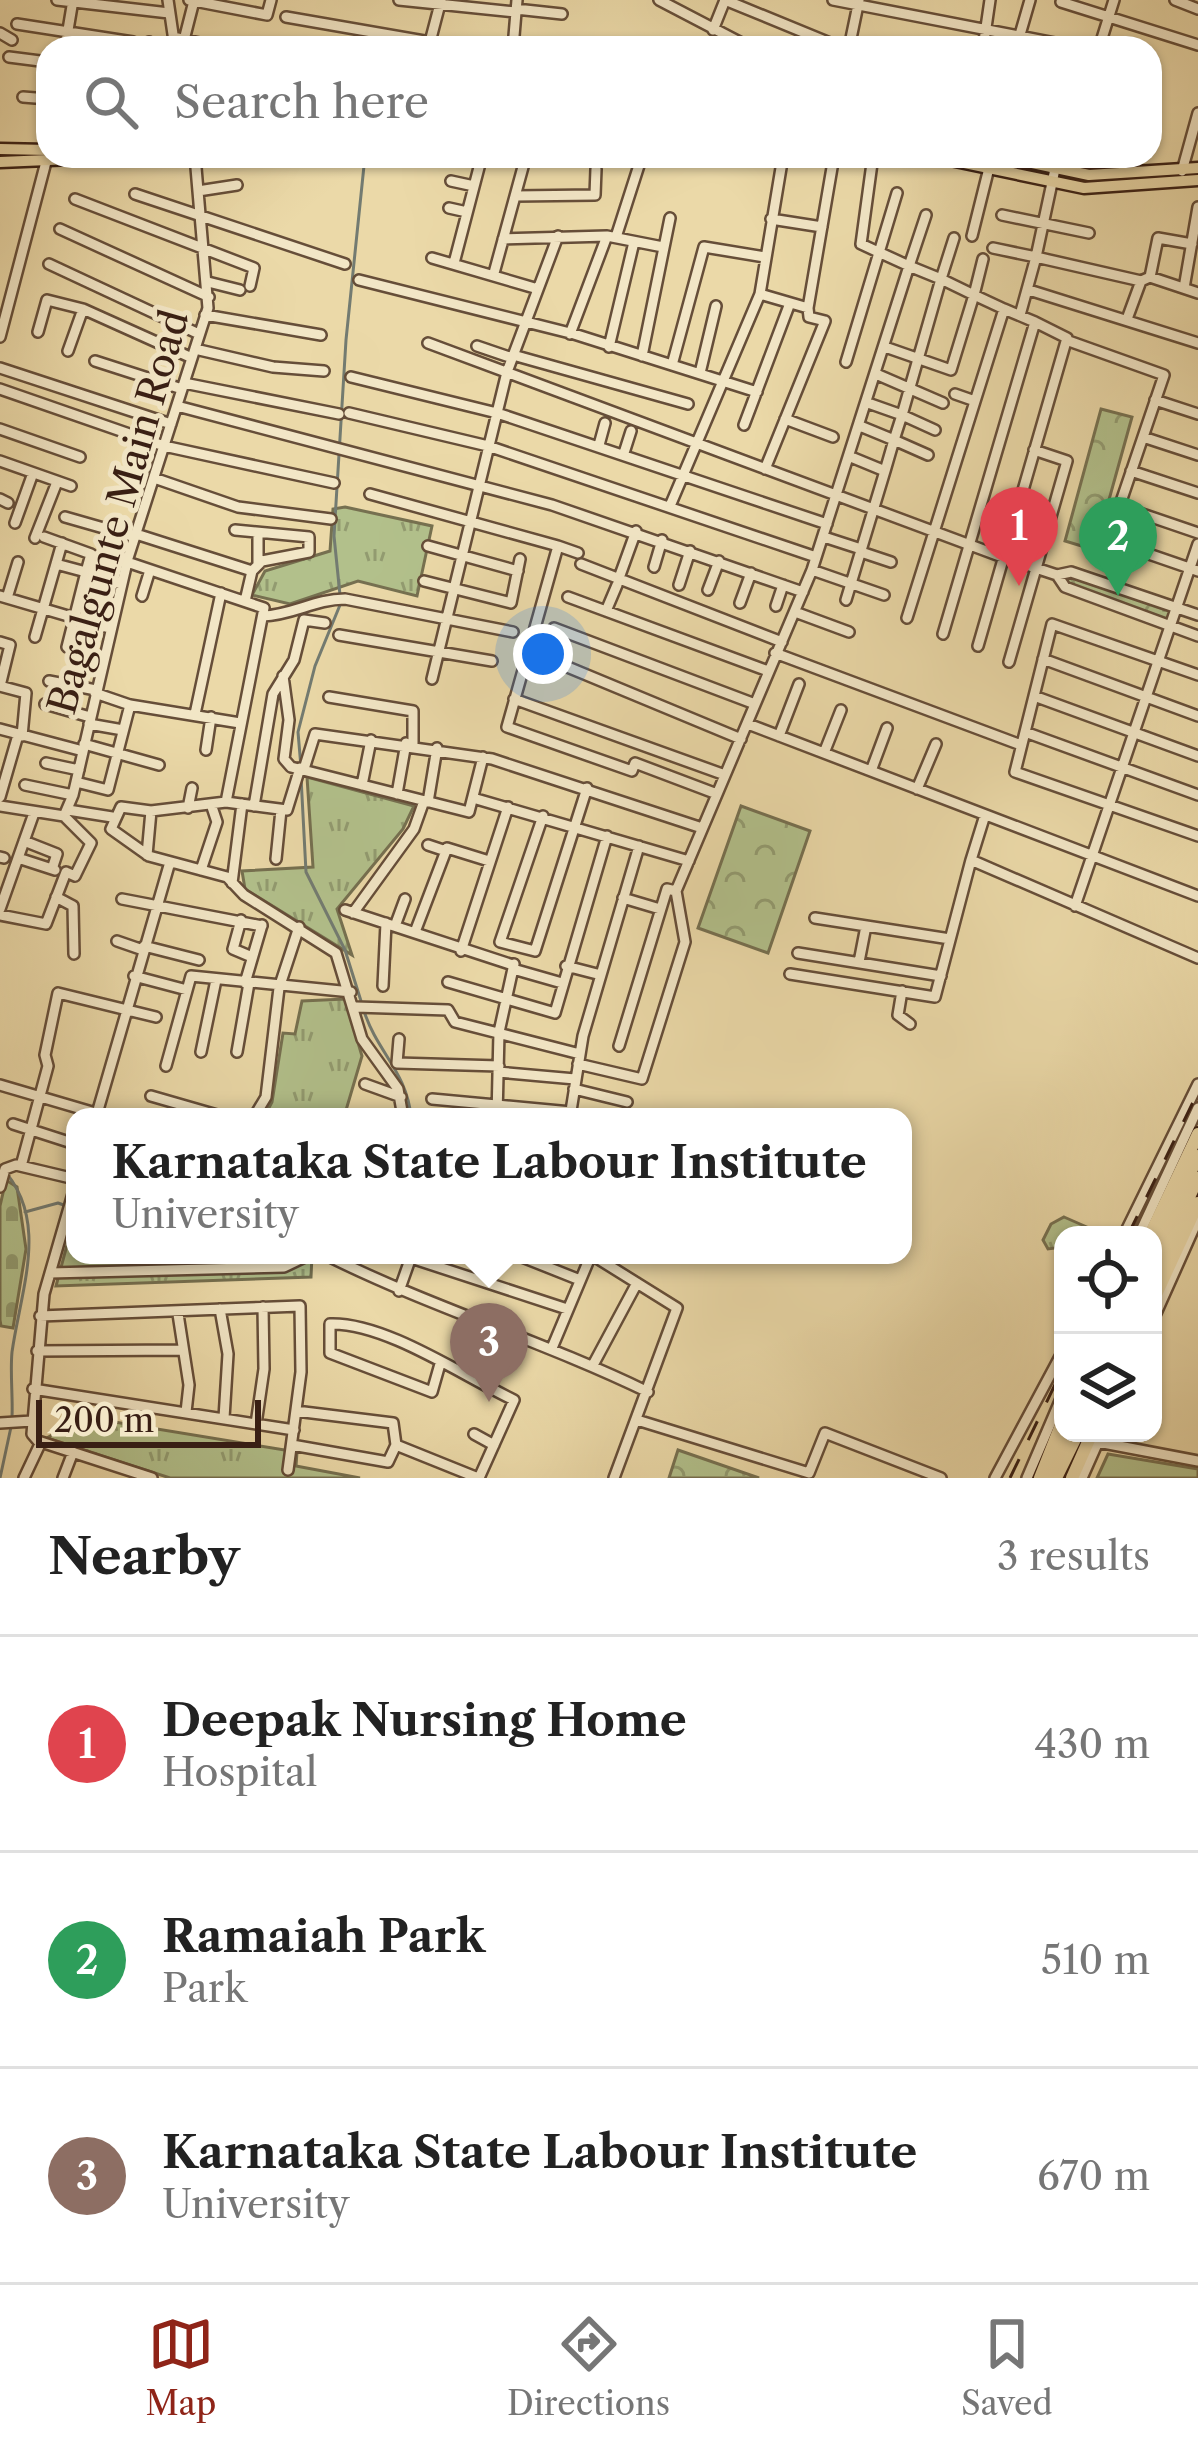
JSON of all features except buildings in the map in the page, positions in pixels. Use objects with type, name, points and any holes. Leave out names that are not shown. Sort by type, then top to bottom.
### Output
[{"type":"highway","points":[[1154,1226],[1198,1134]]},
{"type":"highway","points":[[1162,1233],[1198,1156]]},
{"type":"highway","points":[[1162,1254],[1198,1178]]},
{"type":"highway","points":[[1162,1281],[1198,1203]]},
{"type":"highway","points":[[1048,1477],[1057,1442]]},
{"type":"highway","points":[[1048,1477],[1063,1442]]},
{"type":"highway","points":[[1048,1477],[1072,1442]]},
{"type":"highway","points":[[1072,1478],[1094,1442]]},
{"type":"main road","points":[[0,149],[36,154]]},
{"type":"main road","points":[[0,162],[36,157]]},
{"type":"main road","points":[[989,168],[1084,188],[1198,180]]},
{"type":"main road","points":[[1051,168],[1108,176],[1198,168]]},
{"type":"street","points":[[57,0],[170,13]]},
{"type":"street","points":[[168,0],[176,36]]},
{"type":"street","points":[[180,36],[199,1],[238,5],[268,15],[271,0]]},
{"type":"street","points":[[399,0],[562,14]]},
{"type":"street","points":[[659,0],[726,36]]},
{"type":"street","points":[[713,30],[725,0],[820,36]]},
{"type":"street","points":[[833,0],[1010,36]]},
{"type":"street","points":[[984,36],[990,0]]},
{"type":"street","points":[[1020,36],[1030,0]]},
{"type":"street","points":[[1103,36],[1114,0]]},
{"type":"street","points":[[1175,0],[1198,9]]},
{"type":"street","points":[[67,36],[73,1]]},
{"type":"street","points":[[1060,2],[1198,46]]},
{"type":"street","points":[[432,36],[440,3]]},
{"type":"street","points":[[850,36],[858,4]]},
{"type":"street","points":[[286,17],[367,28],[381,36]]},
{"type":"street","points":[[17,24],[98,36]]},
{"type":"street","points":[[0,33],[12,40]]},
{"type":"street","points":[[9,57],[36,60]]},
{"type":"street","points":[[23,98],[36,99]]},
{"type":"street","points":[[1182,171],[1198,113]]},
{"type":"street","points":[[0,337],[44,168]]},
{"type":"street","name":"Bagalgunte Main Road","points":[[66,813],[77,790],[127,562],[206,315],[208,282],[196,168]]},
{"type":"street","points":[[454,263],[479,168]]},
{"type":"street","points":[[494,273],[523,168]]},
{"type":"street","points":[[570,334],[637,168]]},
{"type":"street","points":[[670,506],[760,294],[781,168]]},
{"type":"street","points":[[765,469],[825,321],[809,317],[808,308],[832,168]]},
{"type":"street","points":[[872,168],[861,244],[1066,340],[1164,375]]},
{"type":"street","points":[[972,236],[989,168]]},
{"type":"street","points":[[515,196],[595,195],[596,169]]},
{"type":"street","points":[[1020,315],[1055,169]]},
{"type":"street","points":[[451,181],[474,186]]},
{"type":"street","points":[[198,191],[237,185]]},
{"type":"street","points":[[846,362],[896,193]]},
{"type":"street","points":[[135,194],[345,264]]},
{"type":"street","points":[[75,200],[254,268],[245,288],[208,282]]},
{"type":"street","points":[[1184,288],[1198,207]]},
{"type":"street","points":[[448,208],[467,212]]},
{"type":"street","points":[[866,215],[888,219]]},
{"type":"street","points":[[356,1007],[448,1010],[455,1022],[642,1079],[685,942],[676,891],[812,570],[926,215]]},
{"type":"street","points":[[1002,215],[1089,233]]},
{"type":"street","points":[[642,356],[670,218]]},
{"type":"street","points":[[771,219],[822,227]]},
{"type":"street","points":[[60,229],[208,297]]},
{"type":"street","points":[[432,679],[507,372],[558,236]]},
{"type":"street","points":[[502,239],[611,237],[663,247]]},
{"type":"street","points":[[846,600],[954,238]]},
{"type":"street","points":[[1127,319],[1158,238],[1192,244]]},
{"type":"street","points":[[609,347],[634,242]]},
{"type":"street","points":[[672,365],[704,247],[765,257]]},
{"type":"street","points":[[993,248],[1198,293]]},
{"type":"street","points":[[432,258],[538,289]]},
{"type":"street","points":[[885,347],[951,370],[983,259]]},
{"type":"street","points":[[49,263],[200,334]]},
{"type":"street","points":[[359,280],[570,334],[757,392]]},
{"type":"street","points":[[1029,290],[1198,344]]},
{"type":"street","points":[[760,294],[808,308]]},
{"type":"street","points":[[38,332],[47,300],[83,309],[193,353],[325,371]]},
{"type":"street","points":[[744,425],[790,303]]},
{"type":"street","points":[[700,373],[716,306]]},
{"type":"street","points":[[68,351],[83,309]]},
{"type":"street","points":[[907,619],[1004,309]]},
{"type":"street","points":[[206,315],[321,335]]},
{"type":"street","points":[[943,634],[1035,322]]},
{"type":"street","points":[[978,646],[1066,340]]},
{"type":"street","points":[[428,343],[1005,558],[1057,575],[1071,572],[1198,615]]},
{"type":"street","points":[[477,346],[688,404]]},
{"type":"street","points":[[1168,360],[1108,540],[1194,569]]},
{"type":"street","points":[[94,361],[183,386],[344,413],[488,446],[816,557]]},
{"type":"street","points":[[0,368],[171,424]]},
{"type":"street","points":[[876,374],[943,403]]},
{"type":"street","points":[[351,377],[496,413],[827,524]]},
{"type":"street","points":[[0,389],[164,446],[334,483]]},
{"type":"street","points":[[955,394],[975,401]]},
{"type":"street","points":[[1155,400],[1196,414],[1198,399]]},
{"type":"street","points":[[868,403],[935,430]]},
{"type":"street","points":[[177,406],[478,484],[637,531],[803,592]]},
{"type":"street","points":[[785,419],[833,437]]},
{"type":"street","points":[[598,446],[604,423]]},
{"type":"street","points":[[860,427],[928,455]]},
{"type":"street","points":[[0,429],[80,457]]},
{"type":"street","points":[[624,454],[631,431]]},
{"type":"street","points":[[1143,437],[1198,455]]},
{"type":"street","points":[[1009,662],[1067,461],[1034,450]]},
{"type":"street","points":[[851,457],[885,471]]},
{"type":"street","points":[[0,461],[71,486]]},
{"type":"street","points":[[1131,471],[1198,493]]},
{"type":"street","points":[[15,523],[33,472]]},
{"type":"street","points":[[154,478],[238,507],[331,519]]},
{"type":"street","points":[[57,482],[40,538],[91,554],[67,647]]},
{"type":"street","points":[[370,494],[558,546],[618,582],[744,621],[782,642]]},
{"type":"street","points":[[1119,506],[1198,533]]},
{"type":"street","points":[[64,518],[255,568],[309,552],[309,537],[235,530]]},
{"type":"street","points":[[606,611],[637,531]]},
{"type":"street","points":[[244,601],[255,568],[258,533]]},
{"type":"street","points":[[824,537],[891,562]]},
{"type":"street","points":[[654,567],[662,540]]},
{"type":"street","points":[[35,637],[62,543]]},
{"type":"street","points":[[1075,906],[1170,626],[1194,569],[1198,544]]},
{"type":"street","points":[[424,581],[511,603],[519,565],[428,546]]},
{"type":"street","points":[[558,546],[507,727],[632,771],[643,742]]},
{"type":"street","points":[[679,585],[690,550]]},
{"type":"street","points":[[708,590],[718,561]]},
{"type":"street","points":[[18,562],[3,597],[110,628]]},
{"type":"street","points":[[127,562],[264,608],[226,802]]},
{"type":"street","points":[[56,563],[121,584]]},
{"type":"street","points":[[142,596],[150,570]]},
{"type":"street","points":[[812,570],[884,596]]},
{"type":"street","points":[[740,603],[751,573]]},
{"type":"street","points":[[1057,575],[1065,587],[1198,636]]},
{"type":"street","points":[[776,606],[784,585]]},
{"type":"street","points":[[195,714],[221,593]]},
{"type":"street","points":[[568,597],[768,671]]},
{"type":"street","points":[[262,616],[291,615],[319,600],[345,599],[513,632]]},
{"type":"street","points":[[795,612],[849,632]]},
{"type":"street","points":[[232,883],[273,694],[301,641],[304,620],[325,623]]},
{"type":"street","points":[[1198,675],[1052,624],[1016,772],[1198,836]]},
{"type":"street","points":[[554,628],[755,704]]},
{"type":"street","points":[[339,635],[492,662]]},
{"type":"street","points":[[0,641],[10,645],[0,686],[26,693],[20,735],[0,797]]},
{"type":"street","points":[[775,652],[1022,745]]},
{"type":"street","points":[[1043,659],[1198,716]]},
{"type":"street","points":[[553,661],[741,739]]},
{"type":"street","points":[[284,676],[290,720],[284,759],[302,769],[469,812],[483,757]]},
{"type":"street","points":[[49,681],[96,691],[130,705],[240,723]]},
{"type":"street","points":[[779,736],[799,684]]},
{"type":"street","points":[[1034,696],[1198,755]]},
{"type":"street","points":[[329,697],[413,710],[397,794]]},
{"type":"street","points":[[514,699],[725,775]]},
{"type":"street","points":[[45,704],[123,730]]},
{"type":"street","points":[[25,785],[108,790],[130,705]]},
{"type":"street","points":[[824,753],[841,710]]},
{"type":"street","points":[[206,750],[211,717]]},
{"type":"street","points":[[748,724],[1198,896]]},
{"type":"street","points":[[871,771],[887,728]]},
{"type":"street","points":[[0,729],[159,764]]},
{"type":"street","points":[[1024,732],[1198,795]]},
{"type":"street","points":[[402,1108],[401,1096],[366,1046],[336,952],[232,883],[147,855],[113,834],[112,817],[121,807],[152,811],[226,802],[287,810],[315,734],[410,743],[483,757],[702,828]]},
{"type":"street","points":[[362,785],[371,740]]},
{"type":"street","points":[[917,789],[936,744]]},
{"type":"street","points":[[437,748],[426,802],[414,829],[349,911],[562,982]]},
{"type":"street","points":[[46,763],[79,770]]},
{"type":"street","points":[[635,763],[717,794]]},
{"type":"street","points":[[695,786],[703,766]]},
{"type":"street","points":[[188,808],[192,788]]},
{"type":"street","points":[[543,816],[500,942],[535,951],[587,788]]},
{"type":"street","points":[[77,790],[89,811]]},
{"type":"street","points":[[473,798],[688,861]]},
{"type":"street","points":[[201,870],[217,822],[211,805]]},
{"type":"street","points":[[0,806],[34,813],[89,811],[112,817]]},
{"type":"street","points":[[461,951],[508,806]]},
{"type":"street","points":[[276,859],[281,809]]},
{"type":"street","points":[[147,855],[152,811]]},
{"type":"street","points":[[34,813],[0,912],[46,924],[65,874]]},
{"type":"street","points":[[18,858],[75,876],[91,843],[66,813]]},
{"type":"street","points":[[790,974],[934,997],[985,815]]},
{"type":"street","points":[[448,982],[552,1014],[607,836]]},
{"type":"street","points":[[24,841],[57,854],[52,869]]},
{"type":"street","points":[[428,845],[489,861]]},
{"type":"street","points":[[571,1108],[579,1059],[639,846]]},
{"type":"street","points":[[415,932],[446,851]]},
{"type":"street","points":[[971,860],[1198,958]]},
{"type":"street","points":[[98,1108],[170,862]]},
{"type":"street","points":[[619,1046],[667,889],[676,891]]},
{"type":"street","points":[[56,897],[73,907],[74,953]]},
{"type":"street","points":[[122,898],[262,926]]},
{"type":"street","points":[[623,898],[660,909]]},
{"type":"street","points":[[383,986],[391,924],[405,899]]},
{"type":"street","points":[[237,1052],[252,957],[267,909]]},
{"type":"street","points":[[815,918],[950,939]]},
{"type":"street","points":[[241,920],[232,950],[252,957]]},
{"type":"street","points":[[859,962],[866,926]]},
{"type":"street","points":[[259,1108],[266,1097],[279,988],[299,927]]},
{"type":"street","points":[[117,941],[199,960]]},
{"type":"street","points":[[497,1108],[499,1032],[518,948]]},
{"type":"street","points":[[798,953],[940,976]]},
{"type":"street","points":[[566,966],[601,975]]},
{"type":"street","points":[[134,976],[188,990]]},
{"type":"street","points":[[166,1066],[191,976],[351,992]]},
{"type":"street","points":[[201,1052],[216,980]]},
{"type":"street","points":[[902,992],[898,1015],[910,1024]]},
{"type":"street","points":[[21,1166],[41,1096],[58,993],[156,1017]]},
{"type":"street","points":[[176,1022],[206,1028]]},
{"type":"street","points":[[399,1039],[397,1063],[499,1069],[574,1084],[627,1102]]},
{"type":"street","points":[[365,1084],[401,1096]]},
{"type":"street","points":[[1128,1226],[1198,1084]]},
{"type":"street","points":[[0,1085],[76,1108]]},
{"type":"street","points":[[151,1096],[184,1108]]},
{"type":"street","points":[[432,1099],[484,1101],[492,1108]]},
{"type":"street","points":[[1143,1226],[1198,1108]]},
{"type":"street","points":[[13,1124],[66,1141]]},
{"type":"street","points":[[1,1182],[5,1169],[21,1166],[66,1180]]},
{"type":"street","points":[[1162,1300],[1198,1219]]},
{"type":"street","points":[[66,1220],[40,1316],[32,1434],[41,1442],[123,1474],[152,1478]]},
{"type":"street","points":[[50,1273],[290,1264]]},
{"type":"street","points":[[344,1264],[399,1292],[552,1348],[648,1392]]},
{"type":"street","points":[[399,1292],[406,1264]]},
{"type":"street","points":[[432,1264],[567,1309]]},
{"type":"street","points":[[540,1264],[580,1280]]},
{"type":"street","points":[[552,1348],[588,1264]]},
{"type":"street","points":[[606,1264],[677,1308],[614,1478]]},
{"type":"street","points":[[593,1365],[637,1283]]},
{"type":"street","points":[[40,1316],[300,1306],[289,1470]]},
{"type":"street","points":[[256,1424],[264,1369],[263,1307]]},
{"type":"street","points":[[220,1309],[228,1354],[224,1418]]},
{"type":"street","points":[[178,1314],[186,1412]]},
{"type":"street","points":[[396,1445],[478,1478],[514,1400],[440,1364],[353,1324],[330,1324],[331,1353],[432,1392],[440,1364]]},
{"type":"street","points":[[301,1342],[330,1342]]},
{"type":"street","points":[[37,1351],[182,1349]]},
{"type":"street","points":[[995,1478],[1054,1368]]},
{"type":"street","points":[[33,1389],[294,1430]]},
{"type":"street","points":[[292,1445],[388,1462],[396,1445],[392,1423],[296,1411]]},
{"type":"street","points":[[1027,1478],[1054,1414]]},
{"type":"street","points":[[637,1420],[809,1473],[825,1433],[941,1478]]},
{"type":"street","points":[[1025,1421],[1046,1431]]},
{"type":"street","points":[[0,1423],[30,1422]]},
{"type":"street","points":[[474,1434],[494,1445]]},
{"type":"street","points":[[24,1478],[41,1442]]},
{"type":"street","points":[[1082,1478],[1096,1442]]},
{"type":"street","points":[[1122,1442],[1198,1461]]},
{"type":"street","points":[[63,1478],[73,1451]]},
{"type":"green space","points":[[1101,409],[1132,417],[1095,550],[1065,541]]},
{"type":"green space","points":[[345,507],[432,526],[417,596],[358,581],[290,604],[252,595],[265,571],[330,551],[333,509]]},
{"type":"green space","points":[[1074,575],[1172,607],[1167,622],[1069,585],[1063,577]]},
{"type":"green space","points":[[307,777],[414,806],[403,829],[337,909],[352,955],[245,889],[242,871],[313,867]]},
{"type":"green space","points":[[741,806],[810,831],[768,953],[698,928]]},
{"type":"green space","points":[[345,999],[362,1056],[347,1108],[269,1108],[283,1033],[295,1034],[302,1001]]},
{"type":"green space","points":[[6,1180],[17,1187],[26,1249],[13,1328],[1,1326],[0,1320],[0,1206]]},
{"type":"green space","points":[[1064,1217],[1084,1226],[1054,1226],[1054,1248],[1048,1249],[1043,1240],[1051,1224]]},
{"type":"green space","points":[[66,1249],[66,1264],[312,1264],[311,1277],[56,1286]]},
{"type":"green space","points":[[84,1417],[297,1452],[296,1466],[360,1478],[170,1478],[47,1438]]},
{"type":"green space","points":[[678,1450],[759,1478],[669,1478]]},
{"type":"green space","points":[[1108,1454],[1198,1469],[1198,1478],[1097,1478]]},
{"type":"waterway","points":[[340,595],[334,536],[346,340],[364,168]]},
{"type":"waterway","points":[[301,767],[298,732],[315,666],[340,605]]},
{"type":"waterway","points":[[301,777],[306,872],[345,950],[361,1001]]},
{"type":"waterway","points":[[364,1011],[398,1074],[409,1108]]},
{"type":"waterway","points":[[0,1166],[16,1186],[29,1231],[26,1279],[12,1352],[12,1417]]},
{"type":"waterway","points":[[25,1212],[58,1203],[66,1206]]},
{"type":"waterway","points":[[0,1478],[11,1427]]},
{"type":"railway","points":[[1132,1226],[1198,1092]]},
{"type":"railway","points":[[1010,1478],[1054,1387]]},
{"type":"place","name":"Deepak Nursing Home","points":[[1019,586]]},
{"type":"place","name":"Ramaiah Park","points":[[1118,596]]},
{"type":"place","name":"Karnataka State Labour Institute","points":[[489,1402]]}]
